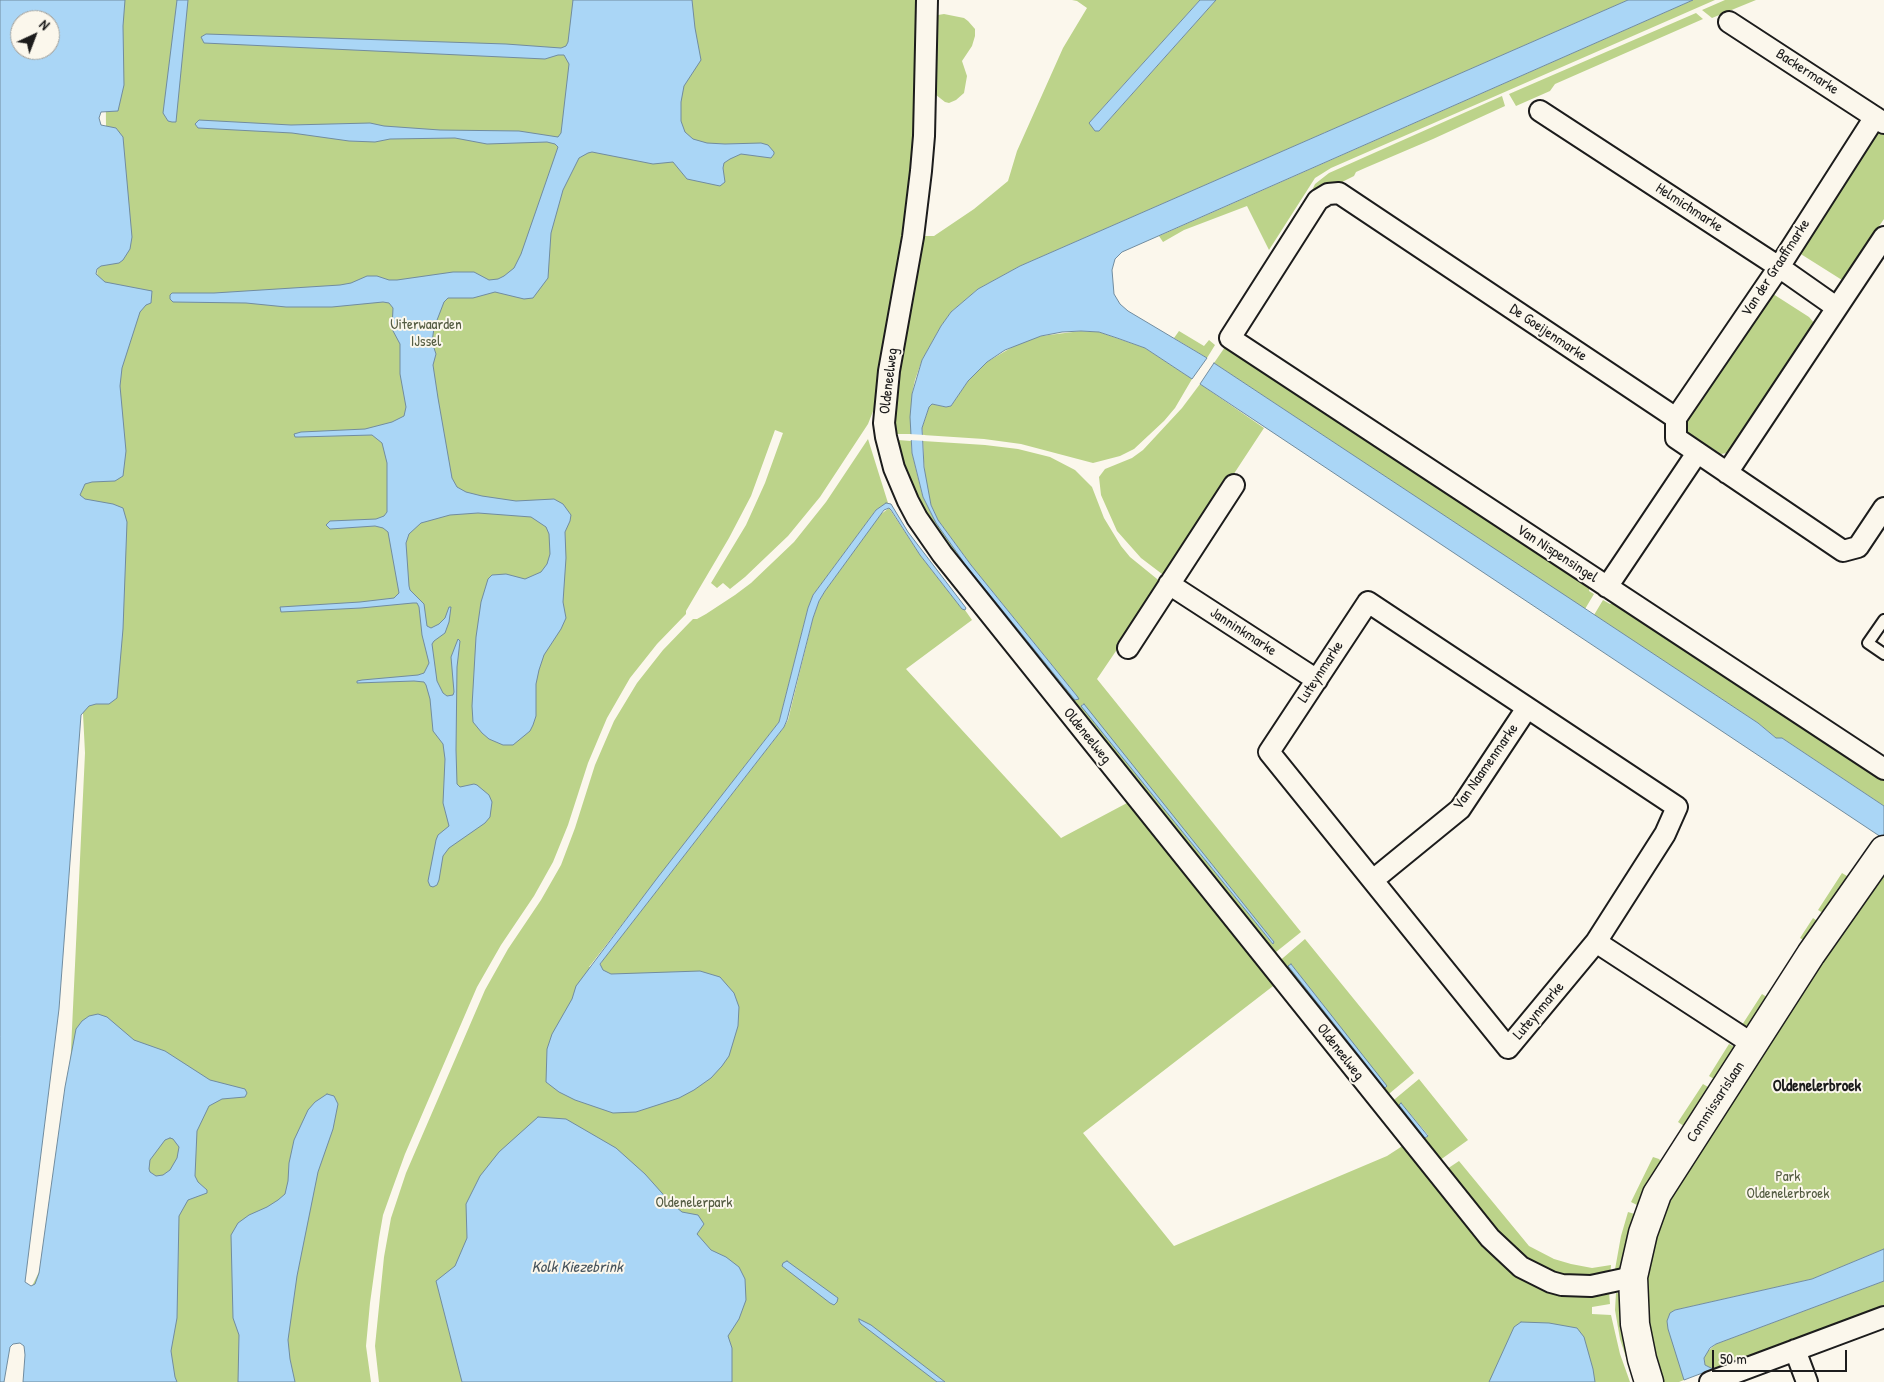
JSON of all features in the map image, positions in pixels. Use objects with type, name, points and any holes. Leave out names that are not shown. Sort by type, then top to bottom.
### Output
[{"type":"street","name":"Oldeneelweg","points":[[927,0],[924,136],[921,171],[913,238],[889,371],[884,423],[894,468],[917,518],[942,554],[1382,1105],[1495,1243],[1521,1267],[1551,1282],[1562,1285],[1591,1286],[1633,1277]]},
{"type":"street","name":"Backermarke","points":[[1729,22],[1880,120]]},
{"type":"street","name":"Helmichmarke","points":[[1540,111],[1779,267],[1836,307]]},
{"type":"street","name":"Van der Graaffmarke","points":[[1676,418],[1880,120]]},
{"type":"street","name":"De Goeijenmarke","points":[[1230,338],[1318,200],[1328,194],[1339,194],[1676,418]]},
{"type":"street","points":[[1727,473],[1884,237]]},
{"type":"street","name":"Van Nispensingel","points":[[1230,338],[1884,769]]},
{"type":"street","points":[[1676,418],[1676,438],[1843,550],[1858,547],[1884,508]]},
{"type":"street","points":[[1607,587],[1696,453]]},
{"type":"street","points":[[1128,648],[1234,485]]},
{"type":"street","name":"Janninkmarke","points":[[1169,584],[1317,680]]},
{"type":"street","name":"Luteynmarke","points":[[1368,602],[1677,807],[1665,834],[1596,942],[1508,1048],[1269,752],[1317,680],[1368,602]]},
{"type":"street","name":"Van Naamenmarke","points":[[1373,880],[1460,809],[1527,708]]},
{"type":"street","name":"Commissarislaan","points":[[1649,1382],[1635,1324],[1633,1277],[1643,1233],[1657,1194],[1811,954],[1884,850]]},
{"type":"street","points":[[1596,942],[1754,1045]]},
{"type":"street","points":[[1710,1382],[1884,1317]]},
{"type":"street","points":[[1795,1350],[1807,1382]]},
{"type":"lane","points":[[1884,620],[1868,643],[1884,654]]},
{"type":"green space","name":"Uiterwaarden IJssel","points":[[105,0],[925,0],[925,112],[879,396],[868,424],[820,497],[788,536],[730,589],[723,583],[717,588],[711,583],[746,525],[765,483],[783,433],[775,430],[751,496],[686,614],[657,644],[630,678],[607,718],[588,763],[568,825],[553,862],[477,987],[405,1154],[383,1215],[370,1303],[366,1346],[371,1382],[25,1382],[32,1286],[49,1252],[70,1071],[85,753],[72,495],[97,277],[106,128]]},
{"type":"green space","points":[[1072,0],[1200,0],[1089,123],[1099,131],[1216,0],[1628,0],[1020,266],[978,289],[951,312],[922,360],[912,394],[911,434],[892,432],[891,413],[918,236],[934,236],[974,209],[1008,181],[1017,151],[1063,48],[1087,8]]},
{"type":"green space","points":[[1693,0],[1715,0],[1331,168],[1315,178],[1269,250],[1247,206],[1184,230],[1163,242],[1159,236]]},
{"type":"green space","points":[[1725,0],[1756,0],[1712,18],[1702,10]]},
{"type":"green space","points":[[1696,13],[1703,19],[1555,84],[1550,91],[1516,106],[1509,94]]},
{"type":"green space","points":[[944,14],[964,18],[975,29],[972,46],[962,61],[967,76],[964,93],[949,103],[931,91],[932,21],[938,15]]},
{"type":"green space","points":[[1502,96],[1505,106],[1356,172],[1354,176],[1308,199],[1315,184],[1329,173]]},
{"type":"green space","points":[[1879,131],[1884,132],[1884,219],[1842,280],[1796,251],[1873,134]]},
{"type":"green space","points":[[1770,292],[1809,317],[1815,324],[1727,453],[1721,454],[1686,430],[1685,417]]},
{"type":"green space","points":[[1081,331],[1099,332],[1145,348],[1192,379],[1175,408],[1134,449],[1120,456],[1093,463],[1021,444],[984,439],[923,435],[922,428],[929,407],[932,404],[946,407],[951,406],[968,381],[987,362],[1019,343],[1041,336]]},
{"type":"green space","points":[[1179,331],[1204,346],[1209,340],[1215,345],[1207,358],[1174,338]]},
{"type":"green space","points":[[1225,347],[1233,347],[1590,583],[1589,591],[1594,594],[1585,609],[1214,363]]},
{"type":"green space","points":[[1200,384],[1264,428],[1166,577],[1141,558],[1117,531],[1101,495],[1099,477],[1105,469],[1132,458],[1143,450],[1182,408]]},
{"type":"green space","name":"Oldenelerpark","points":[[868,439],[888,503],[876,510],[813,595],[779,722],[589,967],[600,966],[784,727],[788,720],[813,618],[819,601],[880,515],[889,508],[920,555],[972,620],[906,669],[1061,838],[1127,803],[1246,943],[1277,983],[1083,1133],[1174,1246],[1387,1156],[1407,1143],[1421,1162],[1418,1165],[1421,1169],[1424,1167],[1517,1271],[1514,1276],[1519,1278],[1521,1275],[1609,1292],[1610,1304],[1592,1307],[1592,1314],[1611,1315],[1620,1354],[1630,1382],[379,1382],[375,1346],[384,1257],[391,1218],[406,1173],[485,990],[508,949],[541,900],[561,865],[595,765],[614,721],[637,683],[663,650],[693,619],[706,614],[751,583],[794,542],[826,502]]},
{"type":"green space","points":[[898,440],[911,441],[912,453],[923,497],[936,523],[965,564],[1075,700],[1077,696],[971,565],[938,520],[931,505],[925,482],[923,441],[1018,449],[1050,457],[1075,470],[1092,487],[1104,518],[1121,546],[1130,557],[1162,583],[1097,679],[1301,932],[1271,956],[931,532],[894,443]],"holes":[[[1083,704],[1274,942],[1273,944],[1081,706]]]},
{"type":"green space","points":[[1603,600],[1610,604],[1616,601],[1884,778],[1884,806],[1782,738],[1776,738],[1758,723],[1594,615]]},
{"type":"green space","name":"Park Oldenelerbroek","points":[[1884,864],[1884,1249],[1812,1279],[1675,1310],[1667,1321],[1684,1380],[1679,1382],[1660,1382],[1649,1353],[1644,1262],[1655,1221]]},
{"type":"green space","points":[[1842,873],[1852,879],[1828,916],[1818,910]]},
{"type":"green space","points":[[1813,918],[1823,925],[1810,944],[1800,938]]},
{"type":"green space","points":[[1305,939],[1414,1073],[1384,1098],[1276,964]],"holes":[[[1291,964],[1387,1087],[1384,1088],[1289,966]]]},
{"type":"green space","points":[[1762,994],[1773,1001],[1752,1033],[1742,1025]]},
{"type":"green space","points":[[1729,1044],[1740,1050],[1719,1082],[1709,1076]]},
{"type":"green space","points":[[1419,1079],[1468,1140],[1436,1163],[1389,1104]],"holes":[[[1401,1103],[1428,1135],[1426,1138],[1399,1105]]]},
{"type":"green space","points":[[1703,1084],[1713,1090],[1688,1129],[1678,1122]]},
{"type":"green space","points":[[1653,1157],[1659,1159],[1665,1166],[1641,1207],[1631,1202]]},
{"type":"green space","points":[[1459,1161],[1529,1246],[1554,1259],[1571,1264],[1592,1268],[1611,1265],[1610,1276],[1562,1278],[1516,1257],[1447,1169]]},
{"type":"green space","points":[[1628,1212],[1638,1215],[1625,1271],[1614,1275],[1621,1236]]},
{"type":"green space","points":[[1884,1281],[1884,1305],[1749,1357],[1713,1369],[1705,1365],[1704,1358],[1707,1352],[1716,1344]]},
{"type":"green space","points":[[1616,1293],[1624,1294],[1639,1382],[1634,1382],[1620,1339],[1615,1310]]},
{"type":"water","points":[[0,0],[125,0],[123,26],[124,85],[118,111],[101,112],[99,118],[101,125],[116,128],[123,137],[132,237],[130,249],[123,260],[119,263],[101,266],[97,269],[96,274],[105,282],[152,291],[151,303],[146,305],[140,312],[122,368],[120,386],[126,451],[123,476],[115,481],[85,484],[80,495],[85,499],[113,504],[123,508],[127,522],[123,629],[117,698],[109,704],[89,706],[81,715],[59,1009],[25,1282],[31,1286],[35,1284],[39,1273],[65,1087],[76,1029],[82,1021],[89,1016],[98,1014],[107,1017],[134,1040],[165,1051],[210,1080],[245,1089],[247,1093],[245,1097],[222,1099],[209,1106],[197,1131],[195,1176],[198,1182],[207,1190],[207,1193],[188,1200],[179,1216],[177,1318],[171,1351],[177,1382],[23,1382],[25,1355],[24,1346],[20,1343],[13,1344],[10,1347],[4,1382],[0,1382]],"holes":[[[173,1139],[179,1147],[177,1158],[170,1170],[163,1175],[156,1176],[150,1172],[150,1160],[165,1140]]]},
{"type":"water","points":[[177,0],[188,0],[176,122],[172,122],[168,121],[163,113]]},
{"type":"water","points":[[573,0],[692,0],[701,60],[684,86],[681,102],[681,121],[685,132],[693,139],[707,143],[761,143],[768,145],[774,154],[771,158],[741,154],[730,159],[724,163],[725,182],[720,186],[687,179],[673,162],[653,164],[592,152],[588,153],[579,158],[563,190],[551,233],[548,278],[533,298],[524,299],[495,292],[473,298],[448,298],[444,302],[434,328],[432,342],[436,354],[433,365],[452,478],[457,487],[466,492],[482,496],[516,501],[554,499],[563,504],[571,515],[565,532],[566,558],[563,602],[566,618],[544,655],[539,670],[536,684],[536,716],[533,725],[530,731],[513,745],[503,745],[489,739],[473,722],[472,706],[476,637],[481,602],[488,579],[492,575],[506,574],[525,579],[541,572],[547,564],[550,554],[549,534],[546,527],[531,517],[478,513],[450,515],[421,523],[409,534],[406,543],[409,586],[410,590],[424,604],[427,626],[431,628],[439,624],[445,618],[449,607],[451,607],[445,633],[432,644],[437,681],[443,693],[447,696],[453,695],[454,692],[451,657],[458,639],[460,641],[457,667],[457,784],[460,787],[477,785],[489,795],[492,802],[490,817],[485,823],[449,848],[443,856],[439,880],[437,885],[433,887],[430,886],[428,881],[436,840],[438,835],[449,826],[443,803],[445,759],[443,744],[433,731],[430,699],[426,685],[424,682],[414,681],[357,683],[357,681],[362,680],[424,673],[429,663],[417,603],[281,612],[280,607],[394,598],[399,593],[388,532],[383,528],[375,526],[330,529],[326,525],[330,521],[376,519],[384,516],[387,512],[387,463],[382,443],[372,435],[295,437],[294,434],[301,432],[365,429],[392,422],[404,416],[406,407],[400,374],[400,344],[392,329],[393,308],[389,303],[383,302],[332,307],[286,307],[246,303],[173,302],[170,299],[170,295],[172,293],[214,293],[340,285],[351,283],[367,276],[397,280],[453,272],[474,272],[489,280],[498,279],[514,268],[521,254],[558,147],[547,142],[487,144],[455,138],[390,139],[375,142],[349,141],[292,133],[198,128],[195,124],[199,120],[291,125],[370,123],[384,126],[440,130],[519,131],[558,137],[561,133],[569,64],[564,55],[545,59],[204,43],[201,37],[206,34],[506,44],[561,48],[566,46],[568,42]]},
{"type":"water","points":[[1200,0],[1216,0],[1099,131],[1095,131],[1089,123]]},
{"type":"water","points":[[1628,0],[1693,0],[1122,252],[1115,259],[1112,270],[1114,294],[1120,304],[1128,311],[1207,358],[1192,379],[1145,348],[1099,332],[1062,332],[1041,336],[1005,350],[987,362],[968,381],[951,406],[946,407],[932,404],[929,407],[922,428],[924,467],[931,505],[938,520],[971,565],[1079,699],[1075,700],[965,564],[936,523],[923,497],[912,453],[910,417],[912,394],[922,360],[951,312],[978,289],[1020,266]]},
{"type":"water","points":[[1214,363],[1758,723],[1776,738],[1782,738],[1884,806],[1884,839],[1200,384]]},
{"type":"water","points":[[886,503],[891,504],[908,532],[966,608],[965,610],[962,609],[920,555],[891,510],[889,508],[884,510],[819,601],[784,727],[600,964],[603,970],[611,974],[700,971],[720,977],[734,993],[739,1007],[738,1026],[729,1056],[711,1078],[694,1090],[679,1098],[636,1112],[613,1113],[575,1100],[559,1092],[546,1082],[547,1049],[552,1034],[572,999],[576,986],[779,722],[813,595],[876,510]]},
{"type":"water","points":[[1084,704],[1274,942],[1273,944],[1081,706]]},
{"type":"water","points":[[1291,964],[1387,1086],[1385,1088],[1288,966]]},
{"type":"water","points":[[327,1094],[334,1096],[338,1104],[333,1129],[318,1172],[297,1276],[288,1340],[295,1382],[238,1382],[239,1335],[233,1318],[231,1235],[238,1223],[249,1215],[267,1207],[285,1194],[294,1140],[308,1110],[315,1102]]},
{"type":"water","points":[[1401,1103],[1428,1136],[1425,1138],[1399,1105]]},
{"type":"water","name":"Kolk Kiezebrink","points":[[538,1117],[566,1119],[616,1148],[645,1174],[670,1202],[682,1212],[698,1215],[704,1224],[697,1234],[711,1250],[726,1257],[739,1267],[745,1279],[746,1300],[739,1319],[728,1336],[732,1348],[732,1382],[462,1382],[436,1281],[455,1266],[467,1238],[466,1204],[480,1176],[499,1152]]},
{"type":"water","points":[[1884,1249],[1884,1281],[1716,1344],[1710,1348],[1704,1358],[1705,1365],[1713,1369],[1684,1380],[1668,1329],[1667,1321],[1670,1313],[1675,1310],[1812,1279]]},
{"type":"water","points":[[787,1261],[838,1298],[837,1302],[834,1305],[830,1303],[782,1266]]},
{"type":"water","points":[[859,1319],[871,1325],[945,1382],[937,1382],[861,1324]]},
{"type":"water","points":[[1521,1322],[1549,1323],[1577,1328],[1584,1337],[1595,1382],[1489,1382],[1514,1327]]},
{"type":"pier","points":[[909,434],[925,435],[926,441],[909,440]]},
{"type":"district","name":"Oldenelerbroek","points":[[1817,1087]]}]
